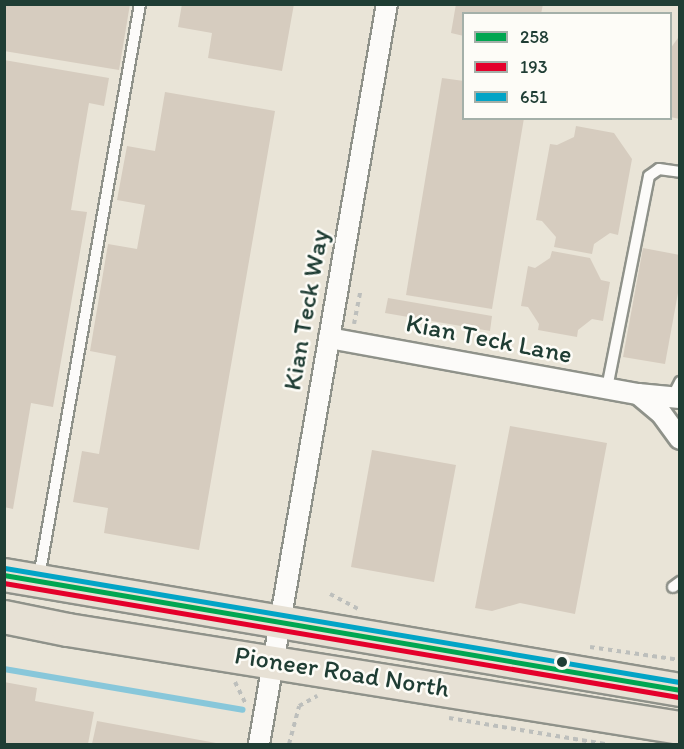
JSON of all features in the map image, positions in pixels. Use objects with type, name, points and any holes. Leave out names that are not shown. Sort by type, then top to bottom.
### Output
[{"type":"main road","name":"Pioneer Road North","points":[[4,575],[279,625],[680,690]]},
{"type":"main road","name":"Pioneer Road North","points":[[4,617],[680,728]]},
{"type":"street","name":"Kian Teck Way","points":[[259,744],[387,4]]},
{"type":"street","name":"Kian Teck Lane","points":[[329,338],[638,394],[677,392]]},
{"type":"street","name":"Kian Teck Lane","points":[[638,394],[661,413],[680,439]]},
{"type":"lane","points":[[38,582],[140,4]]},
{"type":"lane","points":[[607,388],[649,176],[659,169],[680,172]]},
{"type":"path","points":[[227,678],[243,693],[246,717]]},
{"type":"path","points":[[289,744],[299,706],[314,696],[326,698]]},
{"type":"path","points":[[441,717],[603,744]]},
{"type":"building","points":[[4,4],[130,4],[119,70],[4,51]]},
{"type":"building","points":[[182,4],[294,4],[282,71],[208,58],[212,33],[178,27]]},
{"type":"building","points":[[456,4],[543,4],[541,12],[462,12],[462,36],[451,33]]},
{"type":"building","points":[[680,38],[680,119],[672,117],[672,46]]},
{"type":"building","points":[[4,60],[109,78],[104,106],[89,103],[79,161],[71,210],[87,212],[53,407],[31,403],[13,509],[4,507]]},
{"type":"building","points":[[442,78],[462,81],[462,120],[524,120],[492,309],[406,295]]},
{"type":"building","points":[[165,92],[275,111],[199,550],[104,533],[108,508],[73,502],[82,451],[99,454],[116,356],[90,351],[108,244],[137,249],[145,205],[117,200],[127,146],[155,151]]},
{"type":"building","points":[[576,126],[614,133],[632,159],[618,235],[610,233],[594,244],[592,254],[554,247],[556,237],[542,221],[536,220],[550,144],[557,145],[574,137]]},
{"type":"building","points":[[643,248],[680,255],[680,282],[665,364],[623,357]]},
{"type":"building","points":[[552,251],[590,258],[601,280],[610,282],[603,321],[592,319],[578,330],[577,337],[538,330],[539,324],[528,307],[521,306],[528,266],[535,268],[550,258]]},
{"type":"building","points":[[388,298],[492,316],[490,331],[385,313]]},
{"type":"building","points":[[510,426],[607,443],[575,614],[520,603],[492,611],[475,608]]},
{"type":"building","points":[[372,450],[456,465],[434,582],[351,567]]},
{"type":"building","points":[[4,682],[37,688],[35,701],[94,712],[88,744],[4,744]]},
{"type":"building","points":[[97,721],[216,743],[216,744],[92,744]]},
{"type":"waterway","points":[[4,669],[243,710]]},
{"type":"transit line","name":"651","points":[[5,568],[680,682]]},
{"type":"transit line","name":"258","points":[[4,575],[680,690]]},
{"type":"transit line","name":"193","points":[[4,583],[679,697]]}]
